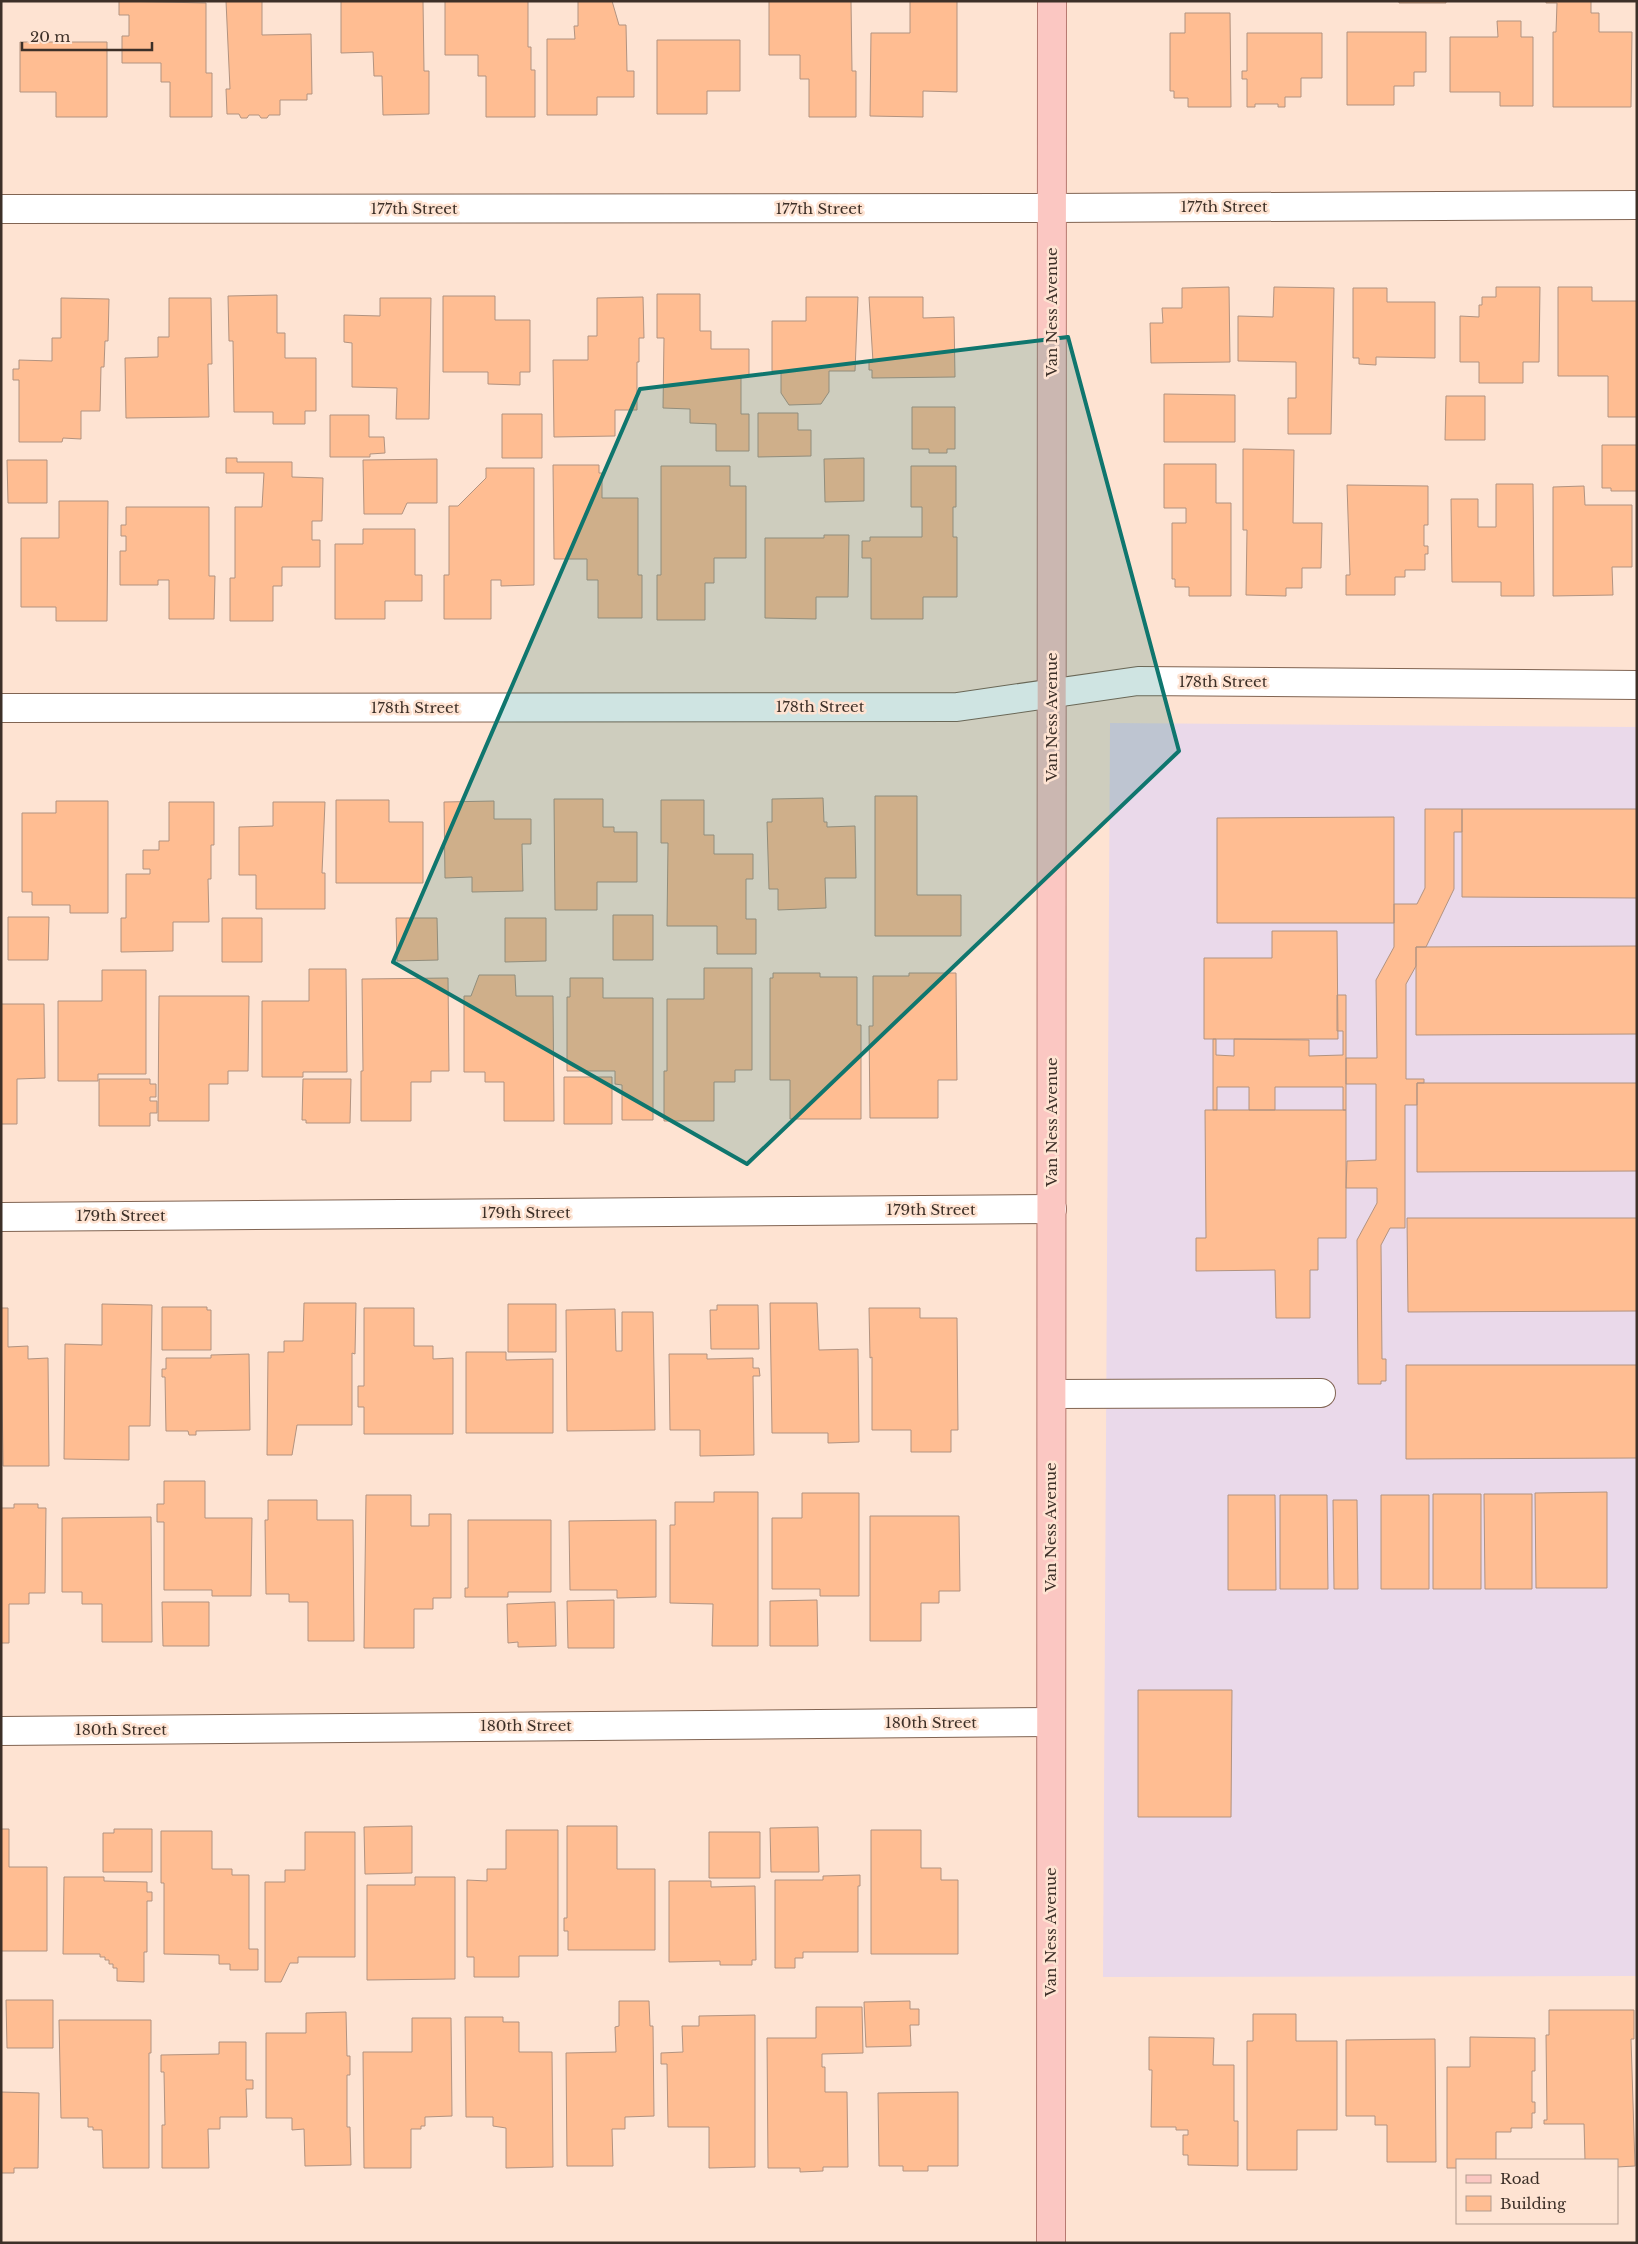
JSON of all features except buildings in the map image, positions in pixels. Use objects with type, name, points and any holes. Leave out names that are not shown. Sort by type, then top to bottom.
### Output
[{"type":"main road","name":"Van Ness Avenue","points":[[1051,2243],[1052,1]]},
{"type":"street","name":"177th Street","points":[[1,209],[1052,208],[1637,205]]},
{"type":"street","name":"178th Street","points":[[1,708],[957,707],[1138,682],[1637,685]]},
{"type":"street","name":"179th Street","points":[[1,1216],[1052,1209]]},
{"type":"street","points":[[1052,1394],[1321,1393]]},
{"type":"street","name":"180th Street","points":[[1,1731],[1051,1722]]},
{"type":"highlighted area","points":[[1068,337],[1179,751],[747,1164],[393,962],[640,389]]},
{"type":"shaded area","points":[[1110,723],[1637,727],[1637,1976],[1103,1977]]}]
